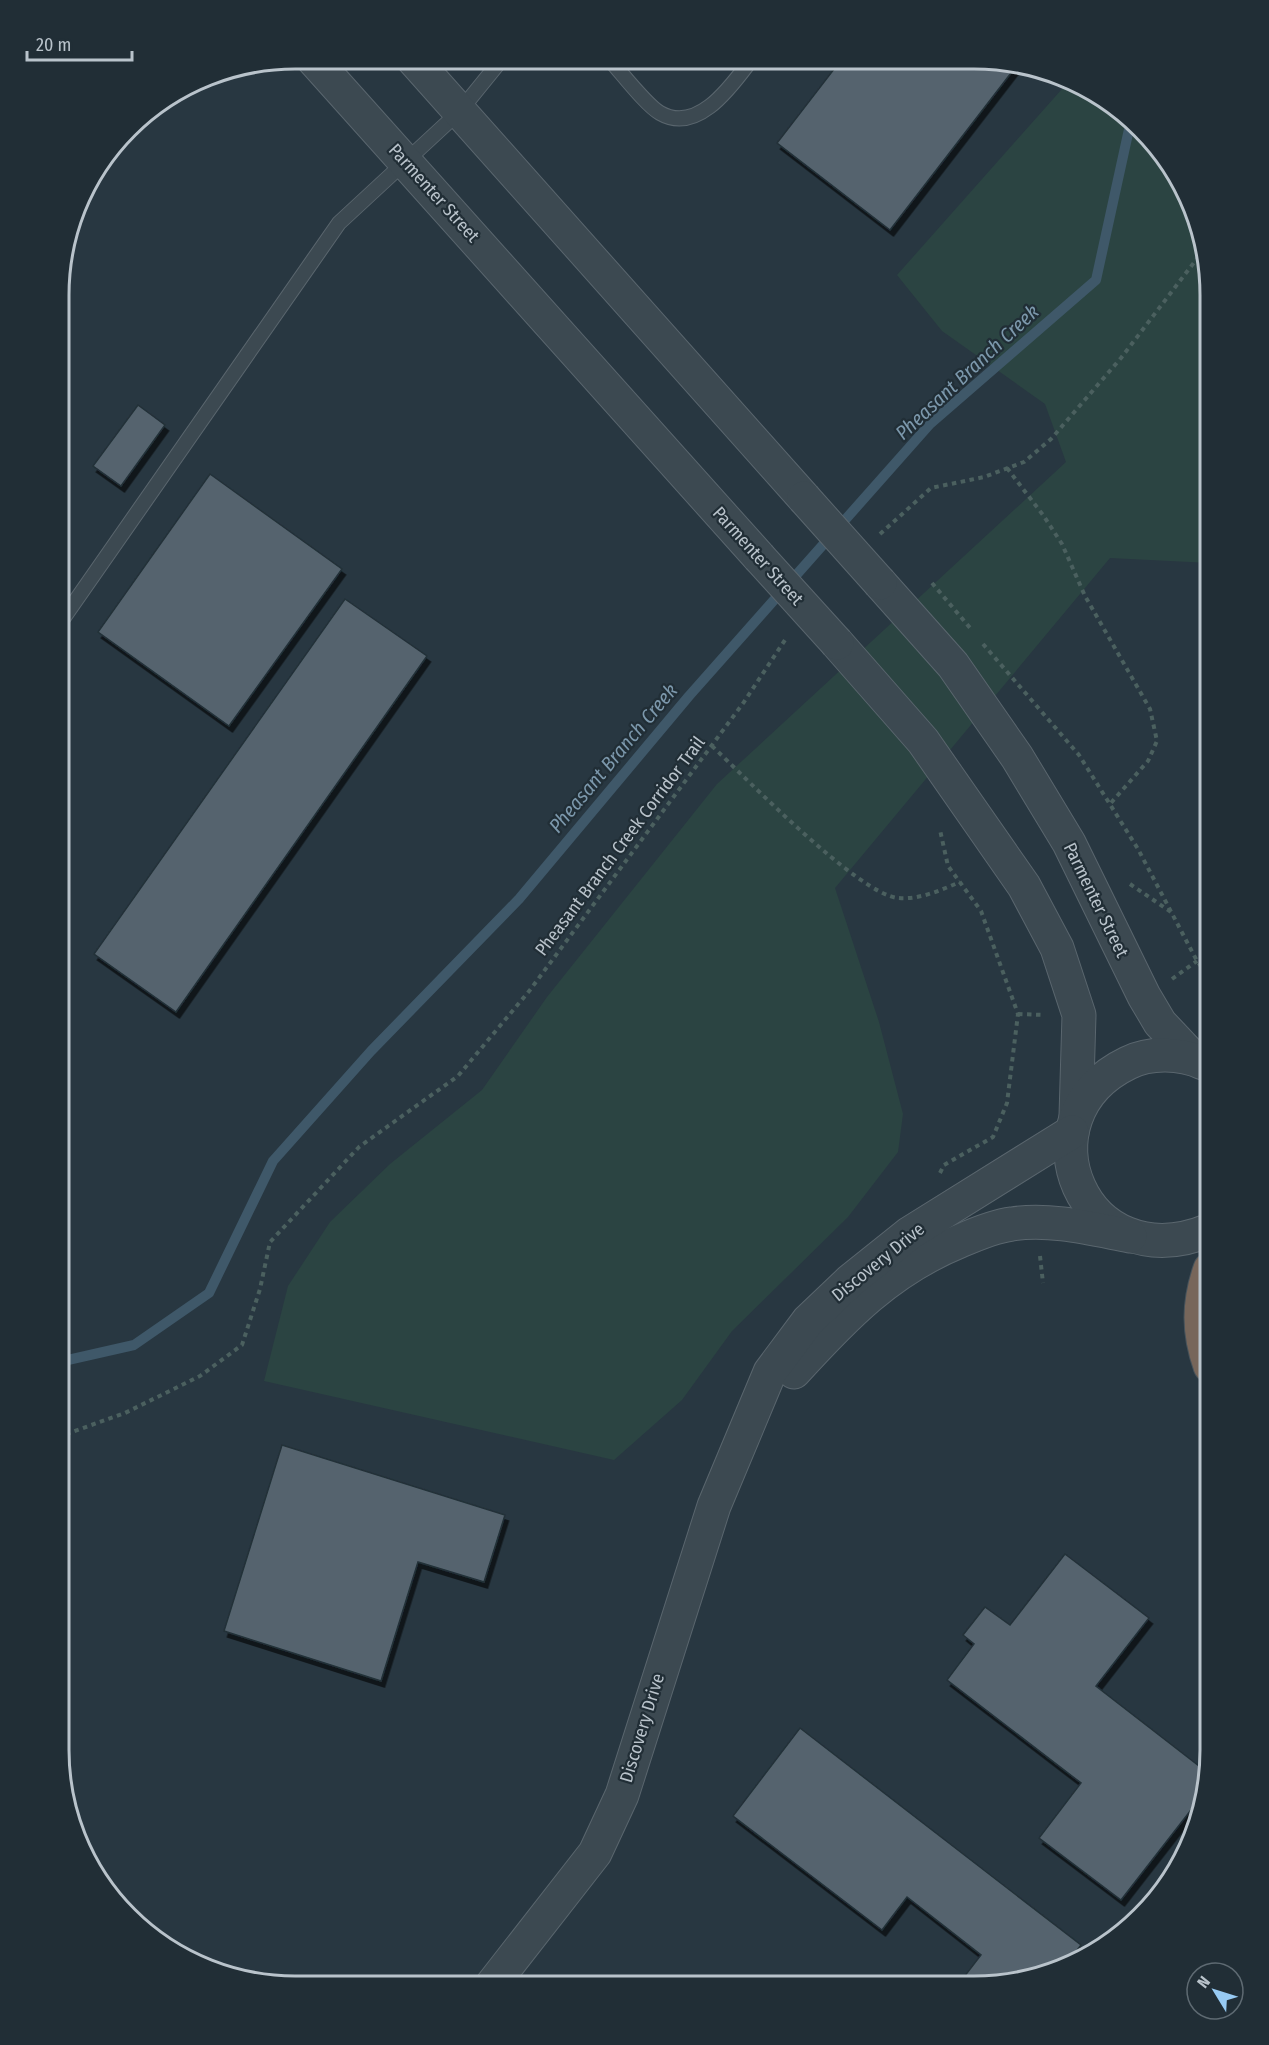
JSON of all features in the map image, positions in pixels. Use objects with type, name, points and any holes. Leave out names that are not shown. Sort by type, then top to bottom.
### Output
[{"type":"street","name":"Parmenter Street","points":[[324,69],[922,741],[1024,886],[1057,948],[1079,1015],[1073,1166],[1077,1183],[1089,1206],[1107,1224],[1130,1236]]},
{"type":"street","name":"Parmenter Street","points":[[422,69],[953,665],[1017,757],[1069,843],[1144,996],[1160,1023],[1200,1060]]},
{"type":"street","points":[[1074,1124],[1090,1091],[1111,1071],[1137,1058],[1166,1054],[1200,1062]]},
{"type":"street","name":"Discovery Drive","points":[[499,1976],[595,1853],[618,1805],[714,1506],[770,1372],[808,1321],[850,1281],[910,1233],[1074,1124]]},
{"type":"street","name":"Discovery Drive","points":[[739,1443],[791,1376],[841,1320],[875,1290],[926,1255],[1011,1224],[1038,1223],[1089,1228],[1130,1236]]},
{"type":"street","points":[[1130,1236],[1158,1243],[1187,1240],[1200,1234]]},
{"type":"lane","points":[[69,610],[339,224],[459,112],[494,69]]},
{"type":"lane","points":[[618,69],[660,113],[679,118],[697,115],[727,91],[744,69]]},
{"type":"path","points":[[873,542],[889,524],[931,488],[984,477],[1024,462],[1051,440],[1120,358],[1197,258]]},
{"type":"path","points":[[1007,468],[1043,514],[1062,544],[1084,596],[1150,709],[1157,741],[1153,751],[1131,783],[1110,804]]},
{"type":"path","points":[[932,583],[974,633]]},
{"type":"path","name":"Pheasant Branch Creek Corridor Trail","points":[[69,1433],[125,1413],[200,1376],[242,1345],[260,1289],[270,1242],[359,1147],[458,1076],[530,990],[712,746],[792,631]]},
{"type":"path","points":[[981,641],[1079,755],[1138,849],[1200,965]]},
{"type":"path","points":[[712,746],[831,856],[866,884],[898,898],[932,894],[960,882]]},
{"type":"path","points":[[944,1165],[993,1137],[1006,1102],[1018,1014],[981,911],[948,866]]},
{"type":"green space","points":[[1063,87],[1087,99],[1112,116],[1134,135],[1153,157],[1177,195],[1188,222],[1196,251],[1200,280],[1200,562],[1110,558],[835,888],[879,1022],[903,1114],[898,1152],[848,1217],[732,1331],[682,1400],[614,1460],[264,1381],[288,1286],[330,1222],[390,1164],[482,1090],[547,997],[717,784],[1066,462],[1045,404],[942,331],[897,275]]},
{"type":"building","points":[[834,69],[989,69],[1012,72],[890,230],[777,143]]},
{"type":"building","points":[[138,405],[165,425],[121,486],[93,466]]},
{"type":"building","points":[[210,474],[342,569],[229,726],[98,632]]},
{"type":"building","points":[[345,599],[427,656],[176,1012],[94,954]]},
{"type":"building","points":[[282,1445],[505,1515],[484,1582],[418,1562],[381,1681],[224,1631]]},
{"type":"building","points":[[1065,1554],[1149,1618],[1096,1686],[1200,1767],[1192,1809],[1121,1900],[1039,1838],[1081,1783],[947,1680],[974,1644],[963,1635],[985,1607],[1010,1625]]},
{"type":"building","points":[[800,1728],[1081,1945],[1076,1952],[1060,1959],[1018,1972],[989,1976],[965,1976],[981,1955],[907,1897],[882,1930],[733,1816]]},
{"type":"waterway","name":"Pheasant Branch Creek","points":[[69,1360],[134,1345],[209,1293],[273,1161],[371,1051],[519,899],[689,696],[930,424],[1096,280],[1129,130]]}]
